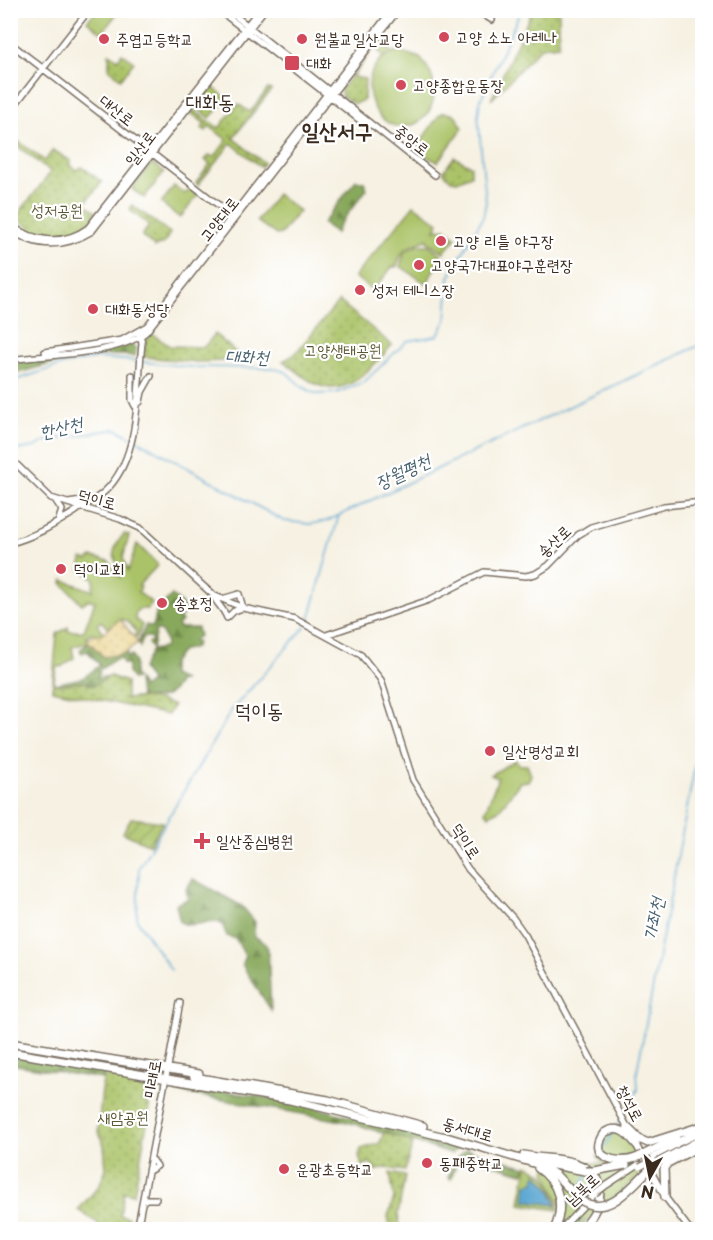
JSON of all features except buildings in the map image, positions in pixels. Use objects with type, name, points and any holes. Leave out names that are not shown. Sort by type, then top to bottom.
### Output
[{"type":"highway","points":[[10,1044],[144,1070],[166,1081],[193,1079]]},
{"type":"highway","points":[[10,1051],[144,1070],[168,1069],[193,1079]]},
{"type":"highway","name":"동서대로","points":[[193,1079],[328,1100],[555,1166],[585,1171],[601,1170],[652,1158],[687,1142],[702,1131]]},
{"type":"highway","name":"동서대로","points":[[193,1079],[317,1106],[509,1155],[549,1170],[579,1199],[594,1206],[613,1202],[652,1158]]},
{"type":"highway","points":[[628,1128],[639,1139],[648,1143],[702,1126]]},
{"type":"highway","points":[[652,1158],[702,1126]]},
{"type":"highway","points":[[636,1144],[625,1132],[616,1129],[604,1133],[599,1144],[601,1153],[612,1161],[638,1162]]},
{"type":"highway","name":"동서대로","points":[[687,1142],[702,1139]]},
{"type":"highway","points":[[489,1145],[529,1156],[569,1161],[587,1168],[598,1183],[600,1200],[592,1218],[579,1230]]},
{"type":"highway","points":[[665,1197],[664,1168],[702,1145]]},
{"type":"highway","points":[[509,1155],[538,1168],[553,1182],[560,1206],[554,1230]]},
{"type":"main road","points":[[10,111],[89,10]]},
{"type":"main road","name":"중앙로","points":[[219,10],[322,84],[340,103],[373,126]]},
{"type":"main road","name":"중앙로","points":[[228,10],[247,29],[315,84],[350,106],[435,175]]},
{"type":"main road","name":"일산로","points":[[247,29],[259,10]]},
{"type":"main road","name":"일산로","points":[[10,227],[39,243],[57,245],[82,237],[99,223],[247,29],[264,10]]},
{"type":"main road","name":"고양대로","points":[[339,83],[392,10]]},
{"type":"main road","name":"고양대로","points":[[10,358],[118,345],[140,334],[322,109],[331,93],[398,10]]},
{"type":"main road","points":[[476,10],[492,20],[484,10]]},
{"type":"main road","name":"대산로","points":[[10,43],[235,217]]},
{"type":"main road","points":[[322,84],[339,83],[340,94],[350,106]]},
{"type":"main road","points":[[315,84],[322,93],[322,101]]},
{"type":"main road","name":"고양대로","points":[[235,217],[322,101],[331,93]]},
{"type":"main road","points":[[322,109],[330,103],[340,103]]},
{"type":"main road","points":[[104,515],[95,508],[99,497],[123,467],[131,444],[140,334]]},
{"type":"main road","name":"고양대로","points":[[10,358],[107,343],[140,334]]},
{"type":"main road","points":[[118,345],[135,344],[140,356]]},
{"type":"main road","points":[[132,375],[132,400],[135,406]]},
{"type":"main road","points":[[135,406],[140,402],[142,392],[151,376]]},
{"type":"main road","name":"덕이로","points":[[10,458],[38,488],[57,501],[129,522],[146,532],[213,595],[243,608],[284,615],[307,625],[356,652],[378,674],[388,698],[413,780],[468,869],[513,918],[525,935],[602,1080]]},
{"type":"main road","points":[[57,501],[79,502],[99,497]]},
{"type":"main road","points":[[10,543],[35,535],[99,497]]},
{"type":"main road","points":[[57,501],[62,510],[58,522]]},
{"type":"main road","name":"송산로","points":[[326,635],[429,600],[484,572],[526,576],[535,574],[548,566],[578,535],[591,528],[664,506],[702,502]]},
{"type":"main road","points":[[71,514],[96,513]]},
{"type":"main road","points":[[213,595],[223,607],[227,618],[234,611],[243,608],[239,594],[221,599]]},
{"type":"main road","name":"미래로","points":[[137,1230],[180,1003]]},
{"type":"main road","name":"청석로","points":[[602,1080],[665,1197],[690,1230]]},
{"type":"main road","name":"남북로","points":[[562,1230],[596,1195],[638,1162]]},
{"type":"main road","points":[[142,1204],[146,1199],[156,1199],[147,1196],[145,1190]]},
{"type":"green space","points":[[96,11],[119,11],[102,33],[87,21]]},
{"type":"green space","points":[[532,11],[559,11],[559,45],[541,47],[491,100]]},
{"type":"green space","points":[[381,38],[393,53],[383,57],[376,47],[372,50],[353,77],[365,79],[364,100],[354,104],[341,95],[341,89]]},
{"type":"green space","name":"고양종합운동장","points":[[398,51],[420,58],[434,84],[430,109],[423,119],[412,125],[397,126],[385,121],[376,111],[370,97],[369,83],[373,69],[383,58]]},
{"type":"green space","points":[[109,53],[118,59],[122,53],[134,62],[121,79],[109,68]]},
{"type":"green space","points":[[211,86],[227,98],[210,118],[196,107]]},
{"type":"green space","points":[[268,89],[271,90],[233,138],[264,163],[261,167],[231,143],[198,185],[196,183],[210,164],[205,160],[210,155],[214,158],[227,140],[209,126],[206,131],[202,128],[205,124],[190,112],[192,109],[219,128],[238,104],[250,112]]},
{"type":"green space","points":[[444,112],[455,115],[463,128],[438,162],[421,154],[418,145],[439,115]]},
{"type":"green space","name":"성저공원","points":[[10,135],[45,161],[53,150],[71,161],[69,164],[76,170],[82,167],[102,182],[85,203],[99,214],[83,228],[66,235],[48,236],[27,232],[29,227],[16,217],[51,172],[11,141]]},
{"type":"green space","points":[[454,157],[471,166],[471,175],[457,181],[451,180],[443,172]]},
{"type":"green space","points":[[152,163],[164,172],[144,198],[132,189]]},
{"type":"green space","points":[[356,180],[364,182],[367,189],[339,225],[336,233],[323,223]]},
{"type":"green space","points":[[174,186],[185,194],[190,189],[198,195],[180,218],[161,203]]},
{"type":"green space","points":[[277,194],[299,211],[281,234],[276,235],[257,221]]},
{"type":"green space","points":[[132,205],[170,233],[164,243],[155,247],[142,236],[149,225],[130,210]]},
{"type":"green space","points":[[414,205],[439,223],[435,230],[445,228],[456,238],[444,252],[428,242],[428,239],[408,247],[396,267],[392,267],[373,291],[355,277]]},
{"type":"green space","name":"고양국가대표야구훈련장","points":[[418,245],[429,245],[441,254],[427,284],[400,266],[405,251]]},
{"type":"green space","name":"고양생태공원","points":[[339,301],[392,345],[358,379],[337,388],[310,381],[283,361],[294,355]]},
{"type":"green space","points":[[152,334],[170,346],[204,347],[215,334],[245,360],[198,362],[144,357],[145,341]]},
{"type":"green space","points":[[132,345],[136,348],[135,356],[86,356],[11,375],[11,369],[16,368],[16,362]]},
{"type":"green space","points":[[124,534],[129,535],[123,558],[128,571],[137,544],[158,565],[139,585],[141,587],[138,592],[152,603],[148,609],[139,609],[136,612],[135,619],[142,625],[138,637],[135,636],[136,631],[127,621],[120,619],[108,628],[101,621],[97,625],[103,632],[99,636],[91,633],[86,636],[89,642],[72,647],[74,658],[61,667],[57,666],[52,690],[57,634],[68,627],[68,631],[84,631],[95,601],[88,600],[82,604],[62,583],[63,580],[93,591],[94,579],[80,569],[82,559],[88,560],[92,557],[109,561],[117,576],[121,577],[114,552]]},
{"type":"green space","points":[[172,595],[187,610],[179,618],[182,621],[178,625],[179,628],[197,628],[199,636],[193,641],[197,643],[194,648],[183,650],[172,663],[172,675],[184,681],[179,681],[164,697],[140,697],[138,680],[143,688],[151,682],[142,669],[152,650],[164,648],[166,644],[163,634],[156,629],[152,649],[148,643],[152,641],[150,637],[143,637],[140,647],[138,643],[146,625],[153,627],[157,610]]},
{"type":"green space","points":[[89,642],[104,657],[127,652],[127,659],[131,655],[135,663],[134,675],[137,678],[133,680],[128,673],[128,664],[123,664],[122,659],[117,658],[98,671],[100,673],[97,678],[110,676],[93,686],[83,682],[68,686],[54,684],[83,678],[100,665],[87,651],[82,653],[80,650]]},
{"type":"green space","points":[[110,676],[126,682],[126,699],[150,698],[173,706],[168,715],[52,690],[53,684],[87,682],[93,686]]},
{"type":"green space","points":[[515,760],[520,765],[527,765],[531,775],[528,781],[520,782],[500,809],[489,815],[485,812],[498,778],[491,775]]},
{"type":"green space","points":[[131,818],[163,822],[150,845],[123,833]]},
{"type":"green space","points":[[193,879],[242,906],[255,922],[254,936],[265,943],[268,949],[271,1010],[244,968],[242,963],[245,956],[236,939],[227,936],[222,924],[212,922],[191,925],[180,922],[176,904],[188,899],[186,889]]},
{"type":"green space","points":[[10,1055],[105,1071],[103,1079],[11,1064]]},
{"type":"green space","name":"새암공원","points":[[109,1076],[141,1082],[147,1093],[145,1100],[150,1107],[134,1194],[124,1192],[120,1215],[129,1218],[125,1229],[104,1227],[97,1229],[99,1224],[78,1210],[99,1186],[106,1169],[104,1145],[98,1130],[103,1079]]},
{"type":"green space","points":[[178,1084],[289,1101],[460,1145],[452,1154],[348,1122],[177,1092]]},
{"type":"green space","points":[[615,1130],[630,1140],[646,1169],[577,1230],[572,1229],[561,1220],[562,1208],[545,1171],[555,1156],[575,1157],[585,1163],[604,1163],[597,1157],[601,1150],[603,1136]]},
{"type":"green space","points":[[384,1132],[413,1142],[405,1171],[386,1168],[374,1171],[371,1163],[362,1166],[359,1156],[361,1149],[380,1143]]},
{"type":"green space","points":[[466,1149],[526,1167],[523,1173],[464,1156],[456,1165],[451,1179],[448,1178],[453,1163]]},
{"type":"green space","points":[[527,1165],[545,1177],[555,1195],[559,1210],[520,1204]]},
{"type":"green space","points":[[390,1173],[405,1176],[398,1214],[400,1229],[390,1229],[388,1216],[394,1198]]},
{"type":"sand","points":[[120,619],[138,642],[125,653],[104,657],[87,640],[96,633],[99,636]]},
{"type":"water","points":[[536,1173],[551,1190],[556,1205],[525,1200],[527,1184],[535,1182]]},
{"type":"waterway","name":"대화천","points":[[143,362],[193,367],[272,368],[286,372],[301,386],[316,394],[336,393],[364,382],[407,341],[437,336],[446,321],[449,277],[483,217],[486,202],[478,116],[480,101],[521,10]]},
{"type":"waterway","name":"장월평천","points":[[135,439],[284,521],[310,524],[327,521],[702,344]]},
{"type":"waterway","name":"대화천","points":[[10,382],[62,365],[97,358],[138,361]]},
{"type":"waterway","name":"한산천","points":[[11,451],[35,447],[46,441],[116,429],[131,437]]},
{"type":"waterway","points":[[308,623],[339,515]]},
{"type":"waterway","points":[[171,970],[137,920],[139,868],[231,711],[305,627]]},
{"type":"waterway","name":"가좌천","points":[[625,1112],[638,1090],[637,1071],[702,729]]},
{"type":"waterway","name":"가좌천","points":[[616,1126],[620,1121]]},
{"type":"waterway","name":"가좌천","points":[[603,1149],[613,1132]]},
{"type":"waterway","name":"가좌천","points":[[579,1188],[588,1174]]},
{"type":"waterway","name":"가좌천","points":[[568,1207],[571,1203]]},
{"type":"waterway","name":"가좌천","points":[[572,1230],[582,1220]]},
{"type":"tunnel","points":[[161,1071],[194,1077]]},
{"type":"place","name":"고양 소노 아레나","points":[[444,37]]},
{"type":"place","name":"주엽고등학교","points":[[104,39]]},
{"type":"place","name":"원불교일산교당","points":[[302,39]]},
{"type":"place","name":"대화","points":[[292,63]]},
{"type":"place","name":"고양종합운동장","points":[[401,85]]},
{"type":"place","name":"고양 리틀 야구장","points":[[441,241]]},
{"type":"place","name":"고양국가대표야구훈련장","points":[[419,265]]},
{"type":"place","name":"성저 테니스장","points":[[360,290]]},
{"type":"place","name":"대화동성당","points":[[93,309]]},
{"type":"place","name":"덕이교회","points":[[61,569]]},
{"type":"place","name":"송호정","points":[[162,603]]},
{"type":"place","name":"일산명성교회","points":[[490,751]]},
{"type":"place","name":"일산중심병원","points":[[202,841]]},
{"type":"place","name":"동패중학교","points":[[427,1163]]},
{"type":"place","name":"운광초등학교","points":[[284,1169]]},
{"type":"district","name":"대화동","points":[[210,102]]},
{"type":"district","name":"일산서구","points":[[337,131]]},
{"type":"district","name":"덕이동","points":[[259,711]]}]
